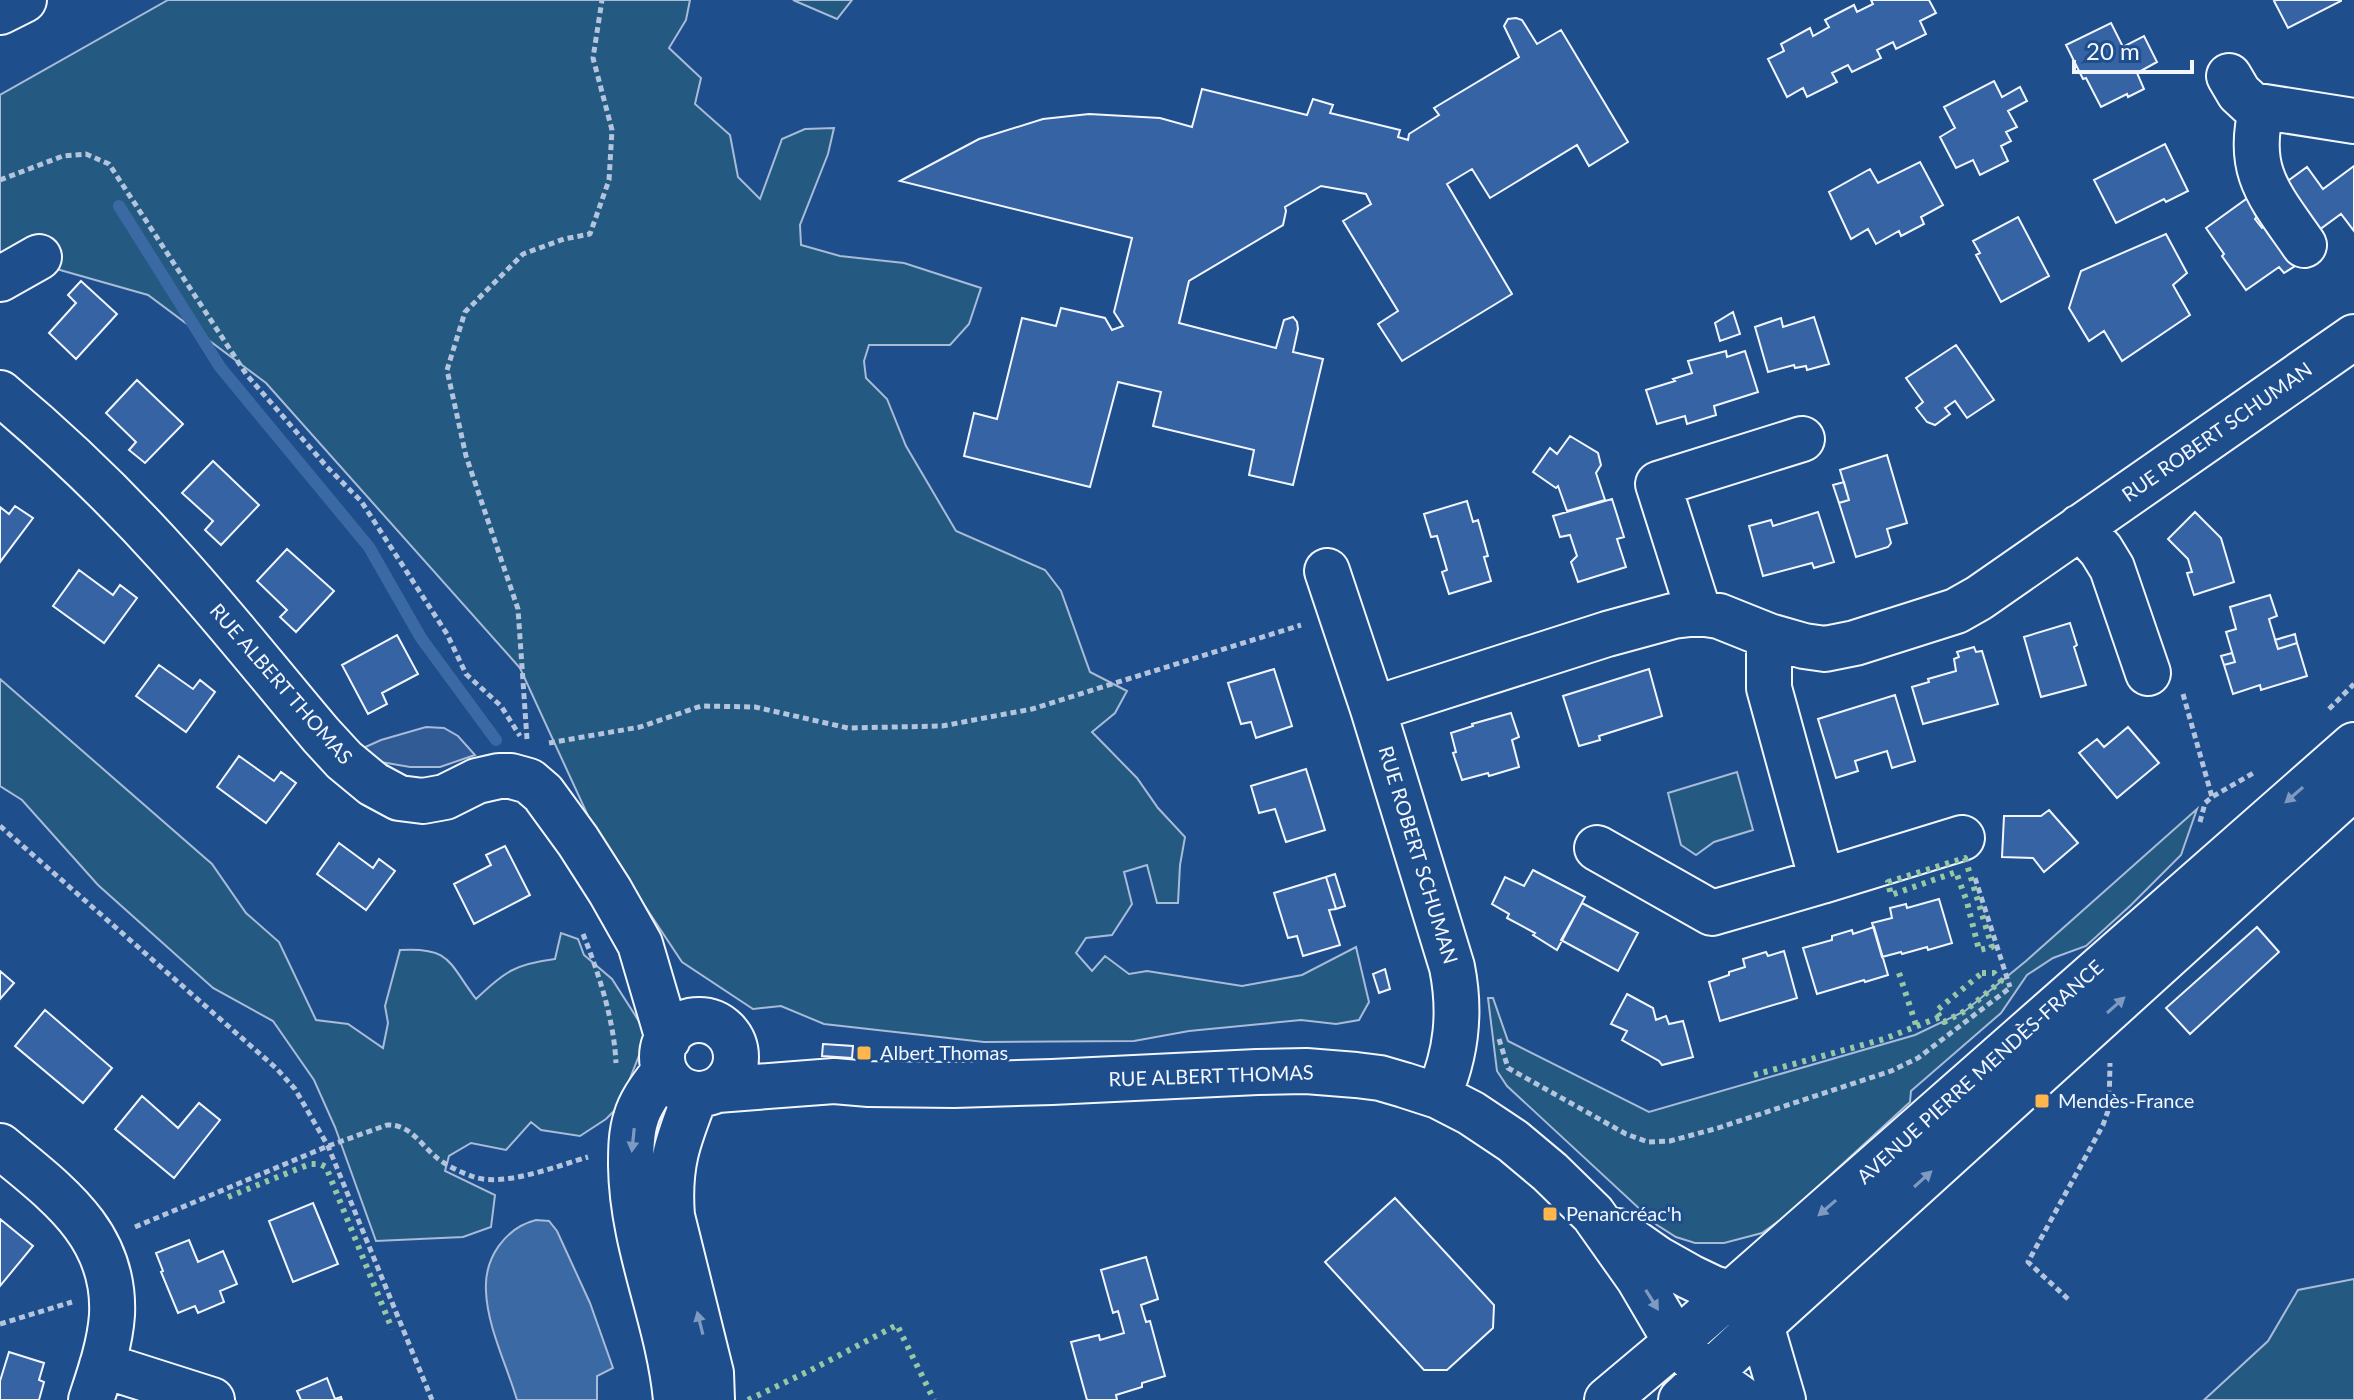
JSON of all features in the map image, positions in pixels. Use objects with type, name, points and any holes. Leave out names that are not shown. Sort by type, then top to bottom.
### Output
[{"type":"main road","points":[[0,12],[24,0]]},
{"type":"main road","points":[[2229,76],[2239,93],[2252,105],[2354,121]]},
{"type":"main road","points":[[2262,107],[2257,165],[2269,194],[2304,245]]},
{"type":"main road","points":[[0,279],[39,257]]},
{"type":"main road","name":"RUE ROBERT SCHUMAN","points":[[1373,709],[1643,623],[1699,613],[1719,616],[1804,646],[1825,649],[1838,648],[1956,611],[2354,337]]},
{"type":"main road","name":"RUE ALBERT THOMAS","points":[[0,393],[99,481],[151,536],[344,760],[373,784],[399,798],[423,801],[445,797],[477,781],[511,776],[529,781],[543,793],[578,841],[640,944],[686,1073],[869,1084],[954,1085],[1306,1071],[1380,1078],[1438,1096],[1471,1113],[1513,1141],[1593,1214],[1658,1259],[1713,1288],[1730,1293]]},
{"type":"main road","points":[[1699,613],[1658,484],[1802,439]]},
{"type":"main road","points":[[2080,527],[2101,550],[2112,568],[2148,673]]},
{"type":"main road","name":"RUE ROBERT SCHUMAN","points":[[1327,571],[1373,709],[1456,984],[1458,1011],[1455,1046],[1438,1096]]},
{"type":"main road","points":[[1769,636],[1769,688],[1822,881]]},
{"type":"main road","name":"AVENUE PIERRE MENDÈS-FRANCE","points":[[1607,1400],[1730,1293],[2338,731]]},
{"type":"main road","name":"AVENUE PIERRE MENDÈS-FRANCE","points":[[1695,1388],[2354,787]]},
{"type":"main road","points":[[1597,848],[1712,913],[1962,838]]},
{"type":"main road","name":"RUE ALBERT THOMAS","points":[[640,944],[724,1035],[834,1081]]},
{"type":"main road","points":[[676,1400],[669,1356],[642,1247],[632,1186],[631,1146],[635,1119],[643,1100],[686,1073],[727,1082],[734,1072],[737,1060],[724,1035],[699,1021],[676,1029],[686,1073],[670,1191],[675,1227],[711,1373],[712,1400]]},
{"type":"main road","points":[[0,1146],[77,1213],[97,1243],[108,1275],[112,1314],[97,1383],[212,1400]]},
{"type":"main road","name":"RUE ALBERT THOMAS","points":[[1593,1214],[1639,1279],[1676,1342],[1695,1388],[1743,1400]]},
{"type":"main road","points":[[1730,1293],[1761,1325],[1783,1400]]},
{"type":"path","points":[[0,180],[63,156],[86,154],[109,164],[246,374],[361,501],[447,634],[466,674],[501,706],[527,747],[518,609],[466,456],[447,370],[465,312],[523,254],[564,239],[590,234],[609,180],[612,130],[593,58],[602,0]]},
{"type":"path","points":[[541,745],[640,727],[701,706],[755,707],[848,728],[942,726],[1032,709],[1341,613]]},
{"type":"path","points":[[2148,673],[2176,667],[2212,797]]},
{"type":"path","points":[[2338,731],[2354,684]]},
{"type":"path","points":[[2191,832],[2200,822],[2205,803],[2265,764]]},
{"type":"path","points":[[0,826],[276,1068],[295,1089],[328,1146],[432,1400]]},
{"type":"path","points":[[1962,838],[2010,987]]},
{"type":"path","points":[[580,927],[615,1042],[617,1069]]},
{"type":"path","points":[[1496,1028],[1508,1068],[1626,1134],[1648,1142],[1670,1141],[1891,1071],[1918,1058],[2010,987],[2026,986]]},
{"type":"path","points":[[2068,1299],[2028,1262],[2103,1125],[2109,1108],[2110,1059]]},
{"type":"path","points":[[97,1243],[328,1146],[387,1125],[407,1129],[438,1159],[474,1177],[495,1180],[600,1154]]},
{"type":"path","points":[[0,1324],[110,1291]]},
{"type":"shaded area","points":[[168,0],[690,0],[686,20],[669,48],[701,78],[695,104],[730,135],[738,177],[760,199],[782,139],[805,129],[834,128],[828,154],[800,225],[801,245],[840,256],[904,263],[981,288],[969,324],[950,345],[869,345],[864,361],[866,378],[887,399],[906,446],[956,531],[1045,570],[1061,591],[1090,672],[1127,691],[1115,713],[1092,732],[1137,778],[1158,808],[1185,837],[1178,903],[1157,903],[1147,865],[1124,872],[1132,904],[1112,935],[1086,938],[1076,953],[1092,971],[1105,956],[1129,974],[1147,971],[1242,986],[1302,975],[1356,947],[1369,1002],[1359,1020],[1336,1024],[1301,1020],[1189,1031],[1134,1041],[984,1042],[824,1024],[781,1006],[753,1009],[682,962],[595,831],[520,668],[266,383],[148,295],[53,268],[0,258],[0,95]]},
{"type":"shaded area","points":[[793,0],[852,0],[837,19]]},
{"type":"shaded area","points":[[0,679],[212,864],[246,913],[279,942],[316,1020],[348,1024],[383,1048],[388,1023],[385,1006],[400,950],[439,954],[453,966],[476,999],[511,971],[555,959],[561,933],[578,939],[584,955],[612,979],[642,1026],[644,1043],[619,1106],[580,1136],[541,1130],[531,1122],[506,1150],[471,1143],[449,1156],[445,1171],[495,1195],[491,1227],[463,1237],[376,1241],[335,1127],[314,1080],[273,1021],[213,988],[98,885],[22,800],[0,786]]},
{"type":"shaded area","points":[[426,727],[444,728],[458,736],[475,755],[440,767],[410,767],[381,762],[361,749],[381,740]]},
{"type":"shaded area","points":[[1737,772],[1753,830],[1714,842],[1696,855],[1681,845],[1668,793]]},
{"type":"shaded area","points":[[2197,809],[2181,855],[2131,905],[2086,946],[2053,958],[2027,975],[2001,1013],[1911,1091],[1910,1102],[1786,1216],[1762,1233],[1724,1243],[1695,1243],[1676,1237],[1657,1225],[1507,1086],[1497,1071],[1488,998],[1493,998],[1508,1041],[1649,1112],[1915,1035],[1965,1011]]},
{"type":"shaded area","points":[[536,1220],[549,1221],[557,1231],[590,1303],[613,1368],[597,1376],[597,1400],[517,1400],[498,1346],[487,1304],[489,1267],[506,1237]]},
{"type":"shaded area","points":[[2354,1279],[2354,1400],[2204,1400],[2268,1341],[2298,1290]]},
{"type":"building","points":[[1871,0],[1929,0],[1936,13],[1920,21],[1926,34],[1896,49],[1893,42],[1877,50],[1881,58],[1852,72],[1848,65],[1832,73],[1837,82],[1807,97],[1803,88],[1787,97],[1768,59],[1784,51],[1781,44],[1810,28],[1813,36],[1829,27],[1825,20],[1854,5],[1857,12],[1873,4]]},
{"type":"building","points":[[2276,0],[2341,0],[2341,1],[2288,28]]},
{"type":"building","points":[[1508,19],[1522,20],[1537,44],[1561,30],[1628,142],[1589,166],[1577,145],[1490,198],[1472,169],[1447,184],[1512,294],[1402,361],[1378,324],[1398,311],[1343,221],[1371,204],[1366,194],[1321,186],[1285,207],[1283,225],[1189,281],[1179,323],[1276,348],[1284,320],[1293,317],[1298,329],[1293,352],[1323,359],[1293,485],[1249,475],[1254,450],[1153,426],[1161,392],[1118,382],[1090,487],[964,456],[974,413],[997,419],[1022,318],[1056,326],[1061,308],[1105,318],[1112,330],[1123,326],[1114,312],[1132,238],[900,181],[979,139],[1043,119],[1089,114],[1160,118],[1192,127],[1202,89],[1307,115],[1313,99],[1333,105],[1330,113],[1400,130],[1398,137],[1408,140],[1409,134],[1439,115],[1434,108],[1519,57],[1504,26]]},
{"type":"building","points":[[2111,23],[2123,47],[2144,36],[2157,62],[2137,73],[2144,89],[2101,107],[2066,45]]},
{"type":"building","points":[[1994,81],[2002,97],[2020,87],[2027,101],[2008,111],[2017,127],[2006,132],[2011,141],[2001,146],[2008,161],[1980,175],[1973,160],[1956,168],[1940,137],[1955,128],[1944,107]]},
{"type":"building","points":[[2165,144],[2188,191],[2166,202],[2164,199],[2116,223],[2094,180]]},
{"type":"building","points":[[1920,162],[1943,205],[1921,217],[1924,224],[1901,236],[1899,231],[1876,244],[1868,229],[1851,239],[1829,192],[1870,169],[1878,183]]},
{"type":"building","points":[[2354,166],[2354,231],[2341,214],[2308,238],[2274,191],[2307,167],[2323,189]]},
{"type":"building","points":[[2249,197],[2260,213],[2255,219],[2262,228],[2274,220],[2303,261],[2284,273],[2279,267],[2246,290],[2206,228]]},
{"type":"building","points":[[2018,217],[2049,276],[2001,302],[1976,255],[1980,253],[1973,241]]},
{"type":"building","points":[[2166,234],[2187,273],[2173,285],[2190,315],[2122,361],[2104,331],[2089,341],[2069,308],[2081,271]]},
{"type":"building","points":[[81,281],[117,314],[76,359],[49,333],[76,303],[68,295]]},
{"type":"building","points":[[1733,312],[1740,334],[1720,341],[1715,323]]},
{"type":"building","points":[[1814,317],[1829,364],[1807,370],[1806,366],[1795,368],[1794,365],[1768,372],[1755,327],[1781,318],[1783,327]]},
{"type":"building","points":[[1956,345],[1994,400],[1967,418],[1955,401],[1945,408],[1950,414],[1935,425],[1927,422],[1916,408],[1923,402],[1906,378]]},
{"type":"building","points":[[1726,351],[1727,357],[1745,351],[1758,392],[1714,406],[1716,415],[1687,424],[1685,416],[1657,424],[1646,390],[1692,373],[1688,361]]},
{"type":"building","points":[[137,380],[183,424],[145,463],[129,450],[136,442],[106,413]]},
{"type":"building","points":[[1570,436],[1598,453],[1601,465],[1596,473],[1605,500],[1567,511],[1558,486],[1556,488],[1533,472],[1550,448],[1557,454]]},
{"type":"building","points":[[1887,455],[1907,523],[1887,529],[1891,543],[1888,547],[1856,557],[1839,503],[1849,500],[1840,470]]},
{"type":"building","points":[[213,461],[259,505],[221,545],[205,530],[213,521],[182,493]]},
{"type":"building","points":[[1844,482],[1849,500],[1839,503],[1833,485]]},
{"type":"building","points":[[1612,499],[1624,537],[1617,539],[1626,567],[1578,582],[1571,562],[1577,556],[1570,535],[1560,537],[1553,516]]},
{"type":"building","points":[[1467,501],[1473,522],[1478,520],[1491,581],[1449,594],[1442,572],[1447,570],[1437,536],[1431,537],[1424,514]]},
{"type":"building","points":[[15,506],[33,518],[0,562],[0,507],[9,514]]},
{"type":"building","points":[[1818,512],[1834,562],[1814,568],[1812,563],[1763,576],[1749,526],[1771,520],[1773,526]]},
{"type":"building","points":[[2195,512],[2221,538],[2234,582],[2194,595],[2187,573],[2192,572],[2188,559],[2168,539]]},
{"type":"building","points":[[287,549],[334,591],[296,632],[280,617],[287,610],[257,581]]},
{"type":"building","points":[[79,570],[113,595],[120,585],[137,598],[104,643],[53,606]]},
{"type":"building","points":[[2270,595],[2277,616],[2269,619],[2278,649],[2297,643],[2307,676],[2261,690],[2260,685],[2233,694],[2224,665],[2235,662],[2226,632],[2236,629],[2230,607]]},
{"type":"building","points":[[2070,623],[2086,685],[2041,697],[2024,637]]},
{"type":"building","points":[[2295,634],[2297,643],[2278,649],[2275,640]]},
{"type":"building","points":[[397,635],[418,674],[382,693],[387,704],[368,714],[342,665]]},
{"type":"building","points":[[1974,647],[1976,652],[1982,651],[1998,704],[1923,724],[1912,687],[1956,671],[1954,659],[1959,657],[1957,652]]},
{"type":"building","points":[[2232,653],[2235,662],[2224,665],[2221,656]]},
{"type":"building","points":[[159,665],[193,689],[200,680],[215,692],[186,732],[136,696]]},
{"type":"building","points":[[1274,669],[1292,726],[1256,738],[1251,722],[1241,724],[1228,683]]},
{"type":"building","points":[[1649,669],[1662,716],[1599,736],[1600,740],[1579,746],[1563,696]]},
{"type":"building","points":[[1895,695],[1915,761],[1892,768],[1887,751],[1855,761],[1858,771],[1836,778],[1818,719]]},
{"type":"building","points":[[1511,713],[1519,737],[1512,740],[1519,767],[1462,780],[1453,753],[1456,752],[1451,733]]},
{"type":"building","points":[[2128,727],[2159,763],[2117,798],[2079,753],[2097,739],[2104,747]]},
{"type":"building","points":[[239,756],[274,781],[281,772],[296,783],[266,823],[217,787]]},
{"type":"building","points":[[1306,769],[1325,830],[1286,842],[1275,809],[1259,813],[1251,786]]},
{"type":"building","points":[[2049,810],[2078,843],[2044,872],[2033,858],[2002,857],[2004,816],[2041,816]]},
{"type":"building","points":[[339,843],[373,868],[379,859],[395,871],[366,910],[317,874]]},
{"type":"building","points":[[505,846],[530,895],[474,924],[454,884],[491,865],[486,855]]},
{"type":"building","points":[[1533,870],[1585,897],[1557,950],[1533,935],[1535,933],[1507,918],[1509,914],[1492,904],[1505,877],[1524,886]]},
{"type":"building","points":[[1335,874],[1345,906],[1336,909],[1326,877]]},
{"type":"building","points":[[1326,877],[1336,909],[1329,910],[1340,945],[1303,956],[1297,936],[1288,938],[1274,893]]},
{"type":"building","points":[[1939,899],[1952,943],[1882,957],[1872,923],[1892,918],[1890,908],[1906,904],[1907,908]]},
{"type":"building","points":[[1582,903],[1638,933],[1618,971],[1561,940]]},
{"type":"building","points":[[1874,927],[1888,975],[1817,994],[1803,948],[1832,940],[1832,936],[1852,930],[1853,934]]},
{"type":"building","points":[[2257,927],[2279,952],[2190,1034],[2166,1008]]},
{"type":"building","points":[[1784,951],[1797,998],[1720,1021],[1709,982],[1745,967],[1743,959],[1766,952],[1768,956]]},
{"type":"building","points":[[1385,969],[1390,989],[1379,993],[1373,974]]},
{"type":"building","points":[[0,971],[14,983],[0,999]]},
{"type":"building","points":[[1627,994],[1653,1008],[1656,1020],[1666,1016],[1669,1024],[1683,1021],[1693,1057],[1662,1065],[1622,1040],[1627,1031],[1611,1024]]},
{"type":"building","points":[[45,1010],[112,1068],[83,1103],[15,1046]]},
{"type":"building","points":[[823,1044],[853,1046],[852,1058],[822,1056]]},
{"type":"building","points":[[142,1096],[178,1128],[199,1103],[220,1120],[174,1178],[115,1129]]},
{"type":"building","points":[[1395,1198],[1494,1305],[1493,1328],[1447,1370],[1424,1370],[1325,1262]]},
{"type":"building","points":[[313,1203],[338,1264],[293,1282],[269,1221]]},
{"type":"building","points":[[0,1219],[33,1246],[0,1286]]},
{"type":"building","points":[[189,1240],[198,1262],[223,1251],[237,1284],[220,1291],[224,1302],[198,1313],[195,1306],[178,1313],[156,1253]]},
{"type":"building","points":[[1146,1257],[1158,1299],[1141,1305],[1146,1322],[1150,1321],[1165,1376],[1116,1395],[1117,1400],[1087,1400],[1071,1342],[1099,1335],[1100,1340],[1124,1333],[1118,1311],[1113,1313],[1101,1270]]},
{"type":"building","points":[[9,1352],[44,1363],[39,1380],[44,1382],[39,1400],[0,1400],[0,1381]]},
{"type":"building","points":[[327,1378],[335,1399],[341,1397],[342,1400],[301,1400],[297,1391]]},
{"type":"waterway","points":[[119,206],[220,367],[369,547],[421,638],[496,740]]},
{"type":"hedge","points":[[1965,858],[1992,947],[1979,950],[1956,872],[1891,895],[1888,882],[1965,858]]},
{"type":"hedge","points":[[1899,973],[1917,1028]]},
{"type":"hedge","points":[[1982,973],[1994,973],[2001,981],[1965,1011],[1944,1022],[1936,1011],[1982,973]]},
{"type":"hedge","points":[[1754,1075],[1884,1039],[1940,1017]]},
{"type":"hedge","points":[[228,1197],[310,1164],[326,1167],[392,1329]]},
{"type":"hedge","points":[[748,1400],[897,1325],[934,1400]]},
{"type":"place","name":"Albert Thomas","points":[[864,1053]]},
{"type":"place","name":"Mendès-France","points":[[2042,1101]]},
{"type":"place","name":"Penancréac'h","points":[[1550,1214]]}]
